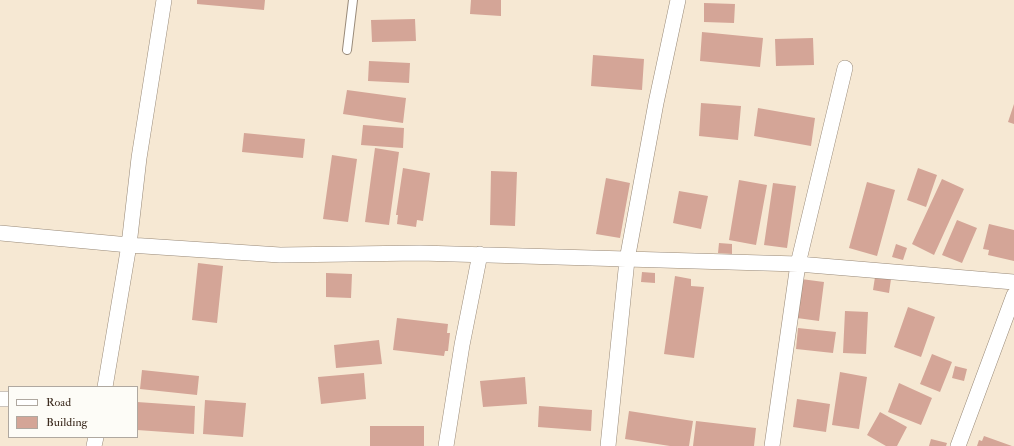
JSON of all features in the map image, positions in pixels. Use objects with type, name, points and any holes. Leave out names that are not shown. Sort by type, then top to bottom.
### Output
[{"type":"street","points":[[105,386],[129,245],[139,158],[164,0]]},
{"type":"street","points":[[608,446],[627,260],[656,103],[678,0]]},
{"type":"street","points":[[772,446],[798,264],[845,68]]},
{"type":"street","points":[[0,233],[129,245],[280,255],[420,253],[480,254],[627,260],[798,264],[1014,282]]},
{"type":"street","points":[[446,446],[462,345],[480,254]]},
{"type":"street","points":[[958,446],[1014,295]]},
{"type":"lane","points":[[347,50],[353,0]]},
{"type":"building","points":[[197,0],[265,0],[264,10],[197,4]]},
{"type":"building","points":[[471,0],[501,0],[501,16],[470,14]]},
{"type":"building","points":[[704,3],[735,4],[734,23],[704,22]]},
{"type":"building","points":[[415,19],[416,41],[372,42],[371,20]]},
{"type":"building","points":[[702,32],[763,38],[760,67],[700,61]]},
{"type":"building","points":[[813,38],[814,65],[776,66],[775,39]]},
{"type":"building","points":[[593,55],[644,59],[642,90],[591,86]]},
{"type":"building","points":[[369,61],[410,63],[409,83],[368,81]]},
{"type":"building","points":[[347,90],[406,98],[403,123],[343,114]]},
{"type":"building","points":[[701,103],[741,106],[738,140],[699,136]]},
{"type":"building","points":[[1014,104],[1014,124],[1008,122]]},
{"type":"building","points":[[758,108],[815,118],[811,146],[754,136]]},
{"type":"building","points":[[363,125],[404,128],[403,148],[361,145]]},
{"type":"building","points":[[244,133],[305,139],[303,158],[242,152]]},
{"type":"building","points":[[375,148],[399,152],[389,225],[365,222]]},
{"type":"building","points":[[332,155],[357,159],[348,222],[323,219]]},
{"type":"building","points":[[403,168],[430,173],[423,221],[417,220],[416,227],[397,224],[398,215],[396,215]]},
{"type":"building","points":[[918,168],[937,175],[926,207],[907,200]]},
{"type":"building","points":[[491,171],[517,172],[515,226],[490,225]]},
{"type":"building","points":[[606,178],[630,183],[620,238],[596,234]]},
{"type":"building","points":[[942,179],[964,189],[934,255],[912,244]]},
{"type":"building","points":[[739,180],[767,185],[756,245],[729,240]]},
{"type":"building","points":[[867,182],[895,190],[877,256],[849,248]]},
{"type":"building","points":[[773,183],[796,186],[787,248],[764,245]]},
{"type":"building","points":[[679,191],[708,196],[701,229],[673,223]]},
{"type":"building","points":[[957,220],[977,228],[962,263],[942,255]]},
{"type":"building","points":[[989,224],[1014,230],[1014,261],[988,255],[989,250],[983,249]]},
{"type":"building","points":[[719,243],[732,244],[732,254],[718,253]]},
{"type":"building","points":[[896,244],[907,248],[903,260],[892,257]]},
{"type":"building","points":[[198,263],[223,266],[217,323],[192,320]]},
{"type":"building","points":[[642,272],[655,273],[655,283],[641,282]]},
{"type":"building","points":[[326,273],[352,274],[351,298],[326,297]]},
{"type":"building","points":[[675,276],[691,279],[691,286],[704,287],[694,358],[664,354]]},
{"type":"building","points":[[875,277],[891,279],[889,293],[873,290]]},
{"type":"building","points":[[801,279],[824,282],[819,321],[797,318]]},
{"type":"building","points":[[908,307],[935,317],[921,357],[894,347]]},
{"type":"building","points":[[845,311],[868,312],[866,354],[843,353]]},
{"type":"building","points":[[397,318],[448,324],[447,333],[450,333],[448,351],[445,351],[444,356],[393,350]]},
{"type":"building","points":[[798,328],[836,332],[833,353],[796,349]]},
{"type":"building","points":[[379,340],[382,364],[336,368],[334,345]]},
{"type":"building","points":[[932,354],[952,362],[940,392],[920,384]]},
{"type":"building","points":[[955,366],[967,369],[964,381],[952,378]]},
{"type":"building","points":[[142,370],[199,376],[197,395],[140,389]]},
{"type":"building","points":[[840,372],[867,377],[859,429],[832,425]]},
{"type":"building","points":[[364,373],[366,399],[321,404],[318,377]]},
{"type":"building","points":[[525,377],[527,404],[483,407],[480,381]]},
{"type":"building","points":[[899,383],[932,398],[921,425],[888,412]]},
{"type":"building","points":[[797,399],[830,404],[826,432],[793,427]]},
{"type":"building","points":[[205,400],[246,403],[243,437],[203,434]]},
{"type":"building","points":[[138,402],[195,406],[194,434],[138,430]]},
{"type":"building","points":[[539,406],[592,410],[591,431],[538,427]]},
{"type":"building","points":[[629,411],[693,421],[689,446],[670,446],[625,439]]},
{"type":"building","points":[[880,412],[907,427],[897,446],[886,446],[867,435]]},
{"type":"building","points":[[696,421],[756,428],[754,446],[693,446]]},
{"type":"building","points":[[370,426],[424,426],[424,446],[370,446]]},
{"type":"building","points":[[984,436],[1012,446],[977,446],[979,440],[982,441]]},
{"type":"building","points":[[931,439],[947,443],[946,446],[929,446]]}]
